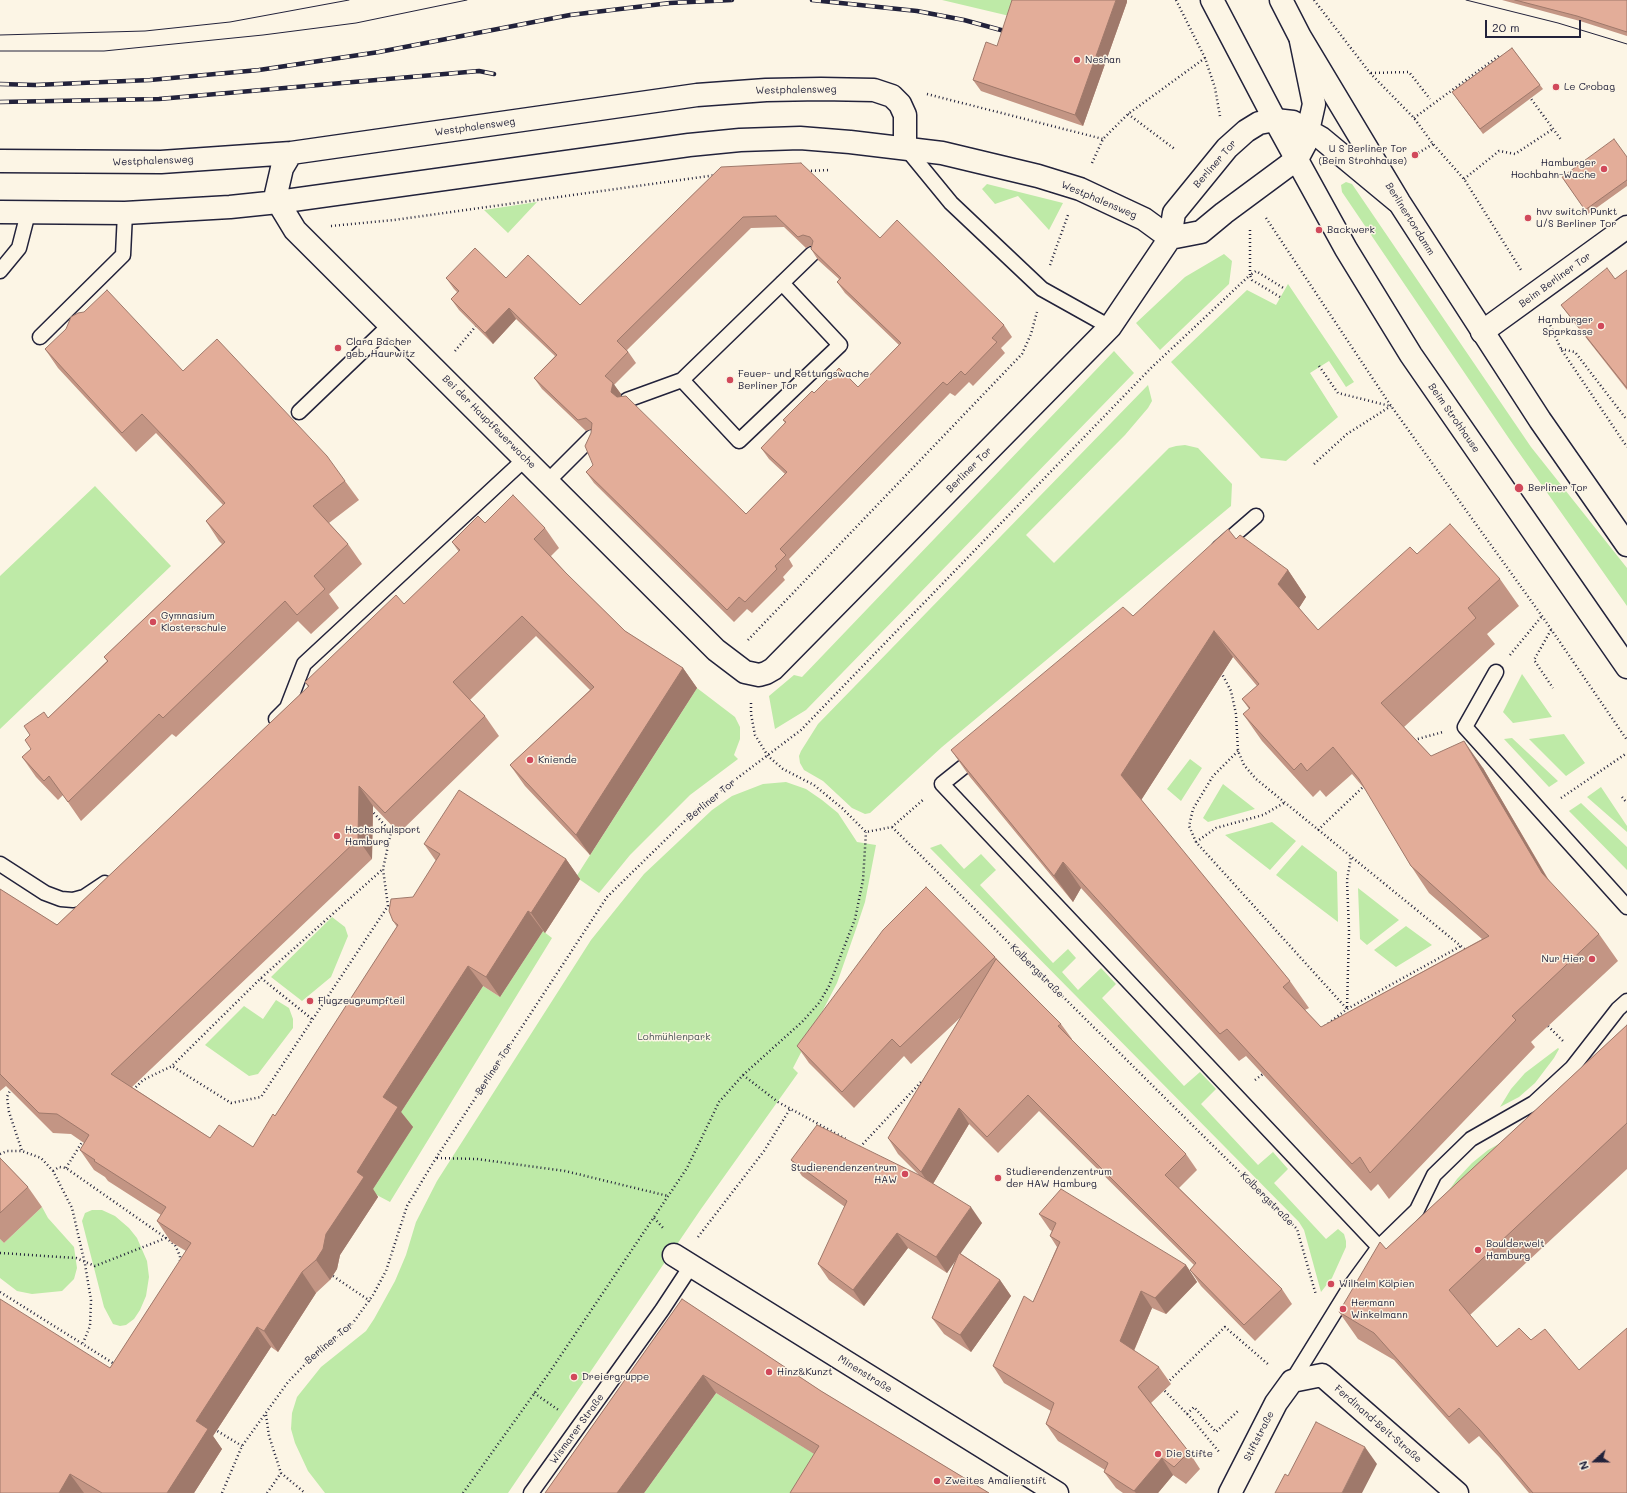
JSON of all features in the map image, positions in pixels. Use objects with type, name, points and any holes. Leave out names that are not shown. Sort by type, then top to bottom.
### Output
[{"type":"street","points":[[1212,0],[1296,159]]},
{"type":"street","name":"Berlinertordamm","points":[[1281,0],[1300,37],[1399,202],[1482,332]]},
{"type":"street","points":[[1170,238],[1201,232],[1296,159],[1306,144],[1310,131],[1314,104],[1300,37]]},
{"type":"street","name":"Westphalensweg","points":[[0,161],[161,162],[291,153],[697,95],[766,90],[862,89],[882,91],[892,96],[900,104],[906,123],[905,148]]},
{"type":"street","name":"Berliner Tor","points":[[744,670],[766,673],[773,669],[1110,327],[1170,238],[1174,213],[1226,148],[1246,131],[1259,123],[1275,120],[1293,122],[1321,138],[1399,202]]},
{"type":"street","name":"Westphalensweg","points":[[0,212],[125,213],[230,207],[278,202],[689,145],[800,138],[942,153],[1038,176],[1080,189],[1144,219],[1170,238]]},
{"type":"street","points":[[278,202],[276,194],[279,178],[291,153]]},
{"type":"street","name":"Beim Strohhause","points":[[1296,159],[1346,249],[1411,355],[1627,667]]},
{"type":"street","name":"Bei der Hauptfeuerwache","points":[[278,202],[295,230],[391,324],[716,650],[744,670]]},
{"type":"street","name":"Beim Berliner Tor","points":[[1482,332],[1627,227]]},
{"type":"street","points":[[1482,332],[1540,420],[1627,545]]},
{"type":"street","name":"Minenstraße","points":[[683,1261],[1057,1493]]},
{"type":"street","name":"Ferdinand-Beit-Straße","points":[[1292,1381],[1322,1375],[1457,1493]]},
{"type":"street","name":"Stiftstraße","points":[[1230,1493],[1276,1403],[1292,1381]]},
{"type":"lane","points":[[905,148],[951,203],[1042,288],[1110,327]]},
{"type":"lane","points":[[0,271],[19,248],[28,213]]},
{"type":"lane","points":[[40,338],[123,255],[125,213]]},
{"type":"lane","points":[[627,400],[682,380],[812,254]]},
{"type":"lane","points":[[682,380],[739,440],[840,345],[782,284]]},
{"type":"lane","points":[[299,412],[391,324]]},
{"type":"lane","points":[[548,481],[592,437]]},
{"type":"lane","points":[[266,728],[287,708],[304,664],[525,459]]},
{"type":"lane","points":[[1209,556],[1256,516]]},
{"type":"lane","points":[[1496,672],[1465,727],[1627,907]]},
{"type":"lane","points":[[987,746],[942,784],[1379,1247]]},
{"type":"lane","points":[[0,864],[46,893],[67,900],[84,897],[99,888],[117,872]]},
{"type":"lane","points":[[1292,1381],[1335,1314],[1352,1284],[1379,1247],[1417,1210],[1434,1175],[1471,1139],[1534,1103],[1572,1068],[1618,1009],[1627,1001]]},
{"type":"lane","name":"Wismarer Straße","points":[[531,1493],[662,1310],[683,1261]]},
{"type":"path","points":[[463,1493],[534,1393],[687,1168],[719,1102],[743,1075],[803,1021],[819,1003],[829,986],[855,919],[863,880],[866,832],[842,808],[814,785],[782,769],[768,756],[755,735],[752,721],[744,670],[744,643],[1022,354],[1031,334],[1042,288],[1070,209],[1103,139],[1128,114],[1205,58],[1176,0]]},
{"type":"path","points":[[1314,0],[1370,72],[1414,118],[1433,144],[1464,179],[1536,294],[1561,349],[1627,447]]},
{"type":"path","points":[[1414,118],[1500,55],[1504,61]]},
{"type":"path","points":[[1370,72],[1409,72],[1430,99]]},
{"type":"path","points":[[1526,92],[1562,141]]},
{"type":"path","points":[[1128,114],[1176,150]]},
{"type":"path","points":[[1464,179],[1498,151],[1515,154],[1553,129]]},
{"type":"path","points":[[1415,155],[1433,144]]},
{"type":"path","points":[[1250,193],[1250,275],[1252,280],[1280,297]]},
{"type":"path","points":[[1250,193],[1299,270],[1391,406],[1542,616],[1627,740]]},
{"type":"path","name":"Berliner Tor","points":[[242,1446],[288,1382],[301,1367],[350,1326],[370,1301],[386,1271],[407,1206],[436,1158],[607,897],[699,807],[801,730],[1150,369],[1250,275],[1256,272],[1285,289]]},
{"type":"path","points":[[452,354],[476,326]]},
{"type":"path","points":[[1561,349],[1575,352],[1627,420]]},
{"type":"path","points":[[1319,366],[1338,393],[1391,406]]},
{"type":"path","points":[[1314,464],[1347,434],[1391,406]]},
{"type":"path","points":[[1496,672],[1542,616]]},
{"type":"path","points":[[1551,630],[1534,660],[1553,688]]},
{"type":"path","points":[[1219,670],[1224,675],[1231,691],[1236,714],[1238,751],[1244,765],[1256,779],[1473,956]]},
{"type":"path","points":[[1412,741],[1422,736],[1465,727]]},
{"type":"path","points":[[1238,751],[1213,776],[1192,809],[1189,826],[1196,842],[1347,1009]]},
{"type":"path","points":[[1541,812],[1627,753]]},
{"type":"path","points":[[1318,830],[1368,783]]},
{"type":"path","points":[[866,832],[892,827],[942,784]]},
{"type":"path","points":[[1622,797],[1627,804]]},
{"type":"path","points":[[1196,842],[1216,828],[1263,816],[1285,803]]},
{"type":"path","points":[[172,1066],[231,1103],[261,1098],[388,906],[383,869],[391,832],[370,809]]},
{"type":"path","name":"Kolbergstraße","points":[[892,827],[1297,1229],[1318,1301]]},
{"type":"path","points":[[1347,1009],[1349,931],[1348,880],[1351,857]]},
{"type":"path","points":[[132,1091],[143,1080],[172,1066],[260,978],[383,869]]},
{"type":"path","points":[[1324,1026],[1347,1009],[1461,946]]},
{"type":"path","points":[[260,978],[312,1019]]},
{"type":"path","points":[[743,1075],[778,1102],[847,1140]]},
{"type":"path","points":[[860,1147],[922,1082]]},
{"type":"path","points":[[13,1083],[7,1097],[9,1112],[22,1151]]},
{"type":"path","points":[[694,1242],[764,1151],[790,1109]]},
{"type":"path","points":[[66,1168],[86,1135]]},
{"type":"path","points":[[853,1143],[866,1150]]},
{"type":"path","points":[[0,1154],[7,1151],[22,1151],[41,1158],[53,1171],[72,1208],[85,1264],[91,1300],[90,1326],[83,1343]]},
{"type":"path","points":[[436,1158],[477,1159],[565,1171],[668,1196]]},
{"type":"path","points":[[53,1171],[60,1167],[66,1168],[166,1238],[175,1245],[180,1256],[181,1266]]},
{"type":"path","points":[[0,1253],[76,1258],[85,1264],[95,1266],[166,1238]]},
{"type":"path","points":[[180,1256],[188,1254]]},
{"type":"path","points":[[333,1276],[370,1301]]},
{"type":"path","points":[[0,1292],[121,1368]]},
{"type":"path","points":[[1162,1388],[1225,1327],[1271,1367]]},
{"type":"path","points":[[1157,1383],[1187,1414],[1222,1456]]},
{"type":"path","points":[[534,1393],[565,1414]]},
{"type":"path","points":[[1187,1414],[1194,1407],[1216,1432],[1242,1407]]},
{"type":"path","points":[[266,1414],[269,1436],[281,1473],[304,1493]]},
{"type":"path","points":[[212,1427],[242,1446],[222,1493]]},
{"type":"path","points":[[267,1493],[281,1473]]},
{"type":"green space","points":[[942,0],[1024,0],[1018,18]]},
{"type":"green space","points":[[1346,182],[1352,184],[1531,447],[1627,568],[1627,606],[1510,440],[1342,192],[1341,185]]},
{"type":"green space","points":[[987,184],[1063,203],[1049,230],[1018,196],[995,204],[982,189]]},
{"type":"green space","points":[[537,202],[508,233],[484,210]]},
{"type":"green space","points":[[1224,254],[1232,261],[1229,284],[1160,350],[1136,323],[1185,277]]},
{"type":"green space","points":[[1288,284],[1354,382],[1346,387],[1329,361],[1310,373],[1338,417],[1286,461],[1261,458],[1171,362],[1247,290],[1276,305]]},
{"type":"green space","points":[[1114,351],[1134,373],[806,710],[775,729],[769,696],[794,675],[802,677]]},
{"type":"green space","points":[[1148,385],[1152,401],[1148,408],[1125,435],[1026,535],[1054,563],[1169,448],[1176,446],[1185,445],[1198,448],[1232,484],[1231,506],[942,747],[870,813],[865,814],[852,808],[823,781],[804,770],[800,763],[799,756],[818,724]]},
{"type":"green space","points":[[95,486],[171,566],[0,729],[0,576]]},
{"type":"green space","points":[[1522,674],[1552,717],[1513,723],[1503,712]]},
{"type":"green space","points":[[697,688],[735,717],[740,727],[740,739],[734,755],[738,759],[690,795],[630,855],[599,893],[576,877]]},
{"type":"green space","points":[[1564,734],[1585,763],[1566,776],[1529,739]]},
{"type":"green space","points":[[1512,738],[1558,781],[1549,787],[1504,739]]},
{"type":"green space","points":[[1190,759],[1202,768],[1181,801],[1167,789]]},
{"type":"green space","name":"Lohmühlenpark","points":[[786,782],[806,789],[838,813],[857,842],[876,845],[865,902],[856,929],[837,983],[793,1068],[798,1073],[701,1209],[508,1493],[325,1493],[308,1471],[295,1443],[291,1429],[292,1413],[297,1397],[321,1367],[366,1331],[374,1319],[395,1281],[406,1255],[416,1222],[437,1181],[591,940],[644,874],[712,810],[732,796],[763,784]]},
{"type":"green space","points":[[1223,784],[1255,809],[1208,822],[1203,818]]},
{"type":"green space","points":[[1601,787],[1627,826],[1627,832],[1587,797]]},
{"type":"green space","points":[[1581,803],[1627,847],[1627,870],[1569,811]]},
{"type":"green space","points":[[1272,822],[1296,841],[1270,870],[1225,835]]},
{"type":"green space","points":[[941,844],[964,869],[981,854],[996,870],[980,885],[1053,963],[1068,949],[1076,958],[1062,972],[1078,990],[1101,968],[1116,984],[1102,998],[1184,1086],[1200,1072],[1216,1089],[1201,1104],[1258,1165],[1273,1152],[1288,1169],[1274,1183],[1326,1239],[1338,1229],[1344,1234],[1346,1247],[1332,1278],[1321,1292],[1304,1230],[1299,1222],[930,848]]},
{"type":"green space","points":[[1302,845],[1337,872],[1338,922],[1276,875]]},
{"type":"green space","points":[[1358,888],[1399,920],[1367,945],[1360,939]]},
{"type":"green space","points":[[332,917],[345,927],[348,936],[331,977],[302,1001],[271,977]]},
{"type":"green space","points":[[1406,926],[1432,945],[1396,967],[1374,950]]},
{"type":"green space","points":[[543,931],[552,938],[390,1202],[371,1192],[412,1128],[397,1118],[483,986],[500,997]]},
{"type":"green space","points":[[276,1000],[289,1008],[293,1019],[293,1028],[258,1074],[249,1076],[205,1045],[244,1006],[263,1019]]},
{"type":"green space","points":[[1558,1048],[1559,1049],[1554,1058],[1535,1083],[1519,1097],[1500,1107],[1511,1089],[1525,1073]]},
{"type":"green space","points":[[1506,1140],[1445,1196],[1457,1179],[1472,1163],[1488,1150]]},
{"type":"green space","points":[[42,1207],[48,1218],[74,1247],[77,1268],[74,1279],[62,1291],[32,1294],[17,1291],[0,1278],[0,1239],[4,1243]]},
{"type":"green space","points":[[92,1210],[102,1210],[115,1216],[129,1228],[137,1238],[147,1261],[149,1277],[146,1296],[134,1319],[126,1325],[120,1326],[113,1324],[104,1307],[82,1221],[85,1213]]},
{"type":"green space","points":[[716,1393],[832,1465],[815,1493],[644,1493]]},
{"type":"building","points":[[1012,0],[1116,0],[1075,115],[973,80],[986,42],[997,46]]},
{"type":"building","points":[[1515,0],[1627,0],[1627,32],[1577,16]]},
{"type":"building","points":[[1512,48],[1540,85],[1480,129],[1452,92]]},
{"type":"building","name":"Hamburger Hochbahn-Wache","points":[[1614,139],[1627,157],[1627,180],[1585,210],[1562,177]]},
{"type":"building","points":[[801,163],[880,238],[897,220],[1004,325],[992,338],[997,342],[965,375],[961,371],[947,385],[943,382],[780,549],[786,555],[775,566],[777,569],[745,602],[739,597],[727,610],[586,472],[593,465],[585,446],[591,433],[592,423],[586,418],[578,420],[534,378],[557,355],[509,308],[485,333],[451,299],[459,291],[446,278],[475,248],[506,278],[528,255],[580,305],[721,167]],"holes":[[[776,216],[798,237],[803,235],[810,237],[813,241],[811,249],[841,278],[837,282],[901,343],[858,387],[839,368],[814,393],[812,391],[783,420],[786,422],[761,448],[787,472],[746,514],[626,396],[617,397],[611,392],[613,383],[605,376],[628,352],[617,341],[743,217]]]},
{"type":"building","points":[[1607,268],[1615,279],[1627,270],[1627,388],[1561,305]]},
{"type":"building","points":[[107,290],[183,371],[217,339],[327,456],[345,481],[313,506],[348,544],[314,576],[325,589],[297,615],[285,601],[163,718],[159,714],[68,802],[49,776],[44,781],[22,757],[31,749],[25,740],[30,735],[24,726],[44,712],[48,718],[108,661],[104,657],[225,542],[206,521],[225,503],[190,464],[142,414],[122,433],[45,349],[66,329],[71,317],[78,313],[84,312]]},
{"type":"building","points":[[513,495],[545,528],[534,539],[566,573],[625,631],[683,668],[576,835],[510,765],[594,687],[522,616],[453,682],[485,716],[385,813],[359,786],[358,839],[111,1074],[210,1138],[219,1125],[253,1147],[273,1114],[275,1116],[398,925],[393,921],[389,911],[391,899],[413,897],[440,854],[424,844],[459,790],[566,859],[531,913],[528,911],[486,977],[468,966],[383,1097],[398,1107],[357,1172],[364,1177],[326,1234],[323,1249],[316,1260],[302,1272],[264,1331],[257,1327],[196,1421],[208,1429],[167,1493],[102,1493],[70,1474],[59,1493],[0,1493],[0,1299],[110,1368],[191,1243],[157,1221],[166,1207],[94,1161],[95,1160],[80,1150],[89,1135],[57,1114],[39,1113],[0,1074],[0,889],[57,925],[309,686],[305,682],[396,595],[404,604],[460,550],[452,542],[478,516],[485,523]]},
{"type":"building","points":[[1450,524],[1500,579],[1468,608],[1476,618],[1381,703],[1431,756],[1464,741],[1542,873],[1599,934],[1512,1016],[1516,1020],[1370,1173],[1360,1157],[1352,1164],[1227,1029],[1220,1034],[1063,862],[1054,876],[951,750],[1123,607],[1133,616],[1228,529],[1236,539],[1240,535],[1288,570],[1278,584],[1318,630],[1410,547],[1417,554]],"holes":[[[1214,631],[1259,684],[1242,699],[1250,708],[1243,714],[1294,770],[1301,763],[1307,771],[1333,747],[1359,779],[1411,866],[1489,936],[1321,1027],[1283,987],[1290,981],[1121,775]]]},
{"type":"building","points":[[926,887],[995,957],[900,1047],[892,1039],[842,1092],[797,1046],[883,930]]},
{"type":"building","points":[[996,959],[1061,1024],[1058,1026],[1186,1154],[1165,1175],[1282,1289],[1244,1325],[1190,1270],[1196,1263],[1028,1095],[987,1137],[959,1108],[921,1172],[888,1138]]},
{"type":"building","points":[[1627,1025],[1627,1123],[1449,1290],[1497,1347],[1519,1328],[1531,1340],[1545,1329],[1579,1370],[1627,1328],[1627,1493],[1533,1493],[1479,1429],[1459,1408],[1449,1417],[1374,1333],[1339,1312],[1380,1242],[1386,1249]]},
{"type":"building","points":[[817,1125],[919,1175],[971,1207],[936,1257],[897,1233],[853,1290],[818,1264],[847,1201],[791,1160]]},
{"type":"building","points":[[0,1158],[28,1187],[0,1213]]},
{"type":"building","points":[[1061,1189],[1186,1265],[1155,1298],[1141,1291],[1120,1341],[1159,1367],[1138,1387],[1189,1452],[1174,1467],[1162,1458],[1134,1491],[1104,1472],[1108,1463],[1046,1424],[1054,1403],[993,1366],[1024,1296],[1033,1302],[1060,1242],[1050,1236],[1056,1223],[1039,1214]]},
{"type":"building","points":[[959,1253],[1000,1280],[960,1335],[932,1318]]},
{"type":"building","points":[[682,1299],[821,1391],[989,1493],[790,1493],[819,1446],[703,1375],[617,1493],[545,1493]]},
{"type":"building","points":[[1316,1422],[1365,1447],[1342,1493],[1275,1493],[1285,1474],[1288,1476]]},
{"type":"tram line","points":[[0,35],[145,31],[230,22],[349,0]]},
{"type":"tram line","points":[[0,51],[104,51],[263,35],[356,23],[467,0]]},
{"type":"tram line","points":[[1466,0],[1558,23],[1627,44]]},
{"type":"railway","points":[[0,84],[35,85],[150,80],[259,70],[379,52],[570,15],[670,3],[732,0]]},
{"type":"railway","points":[[812,0],[917,11],[964,20],[1012,33]]},
{"type":"railway","points":[[0,102],[159,99],[479,71],[494,74]]},
{"type":"place","name":"Neshan","points":[[1077,60]]},
{"type":"place","name":"Le Crobag","points":[[1556,87]]},
{"type":"place","name":"U S Berliner Tor (Beim Strohhause)","points":[[1415,155]]},
{"type":"place","name":"Hamburger Hochbahn-Wache","points":[[1604,169]]},
{"type":"place","name":"hvv switch Punkt U/S Berliner Tor","points":[[1528,218]]},
{"type":"place","name":"Backwerk","points":[[1319,230]]},
{"type":"place","name":"Hamburger Sparkasse","points":[[1601,326]]},
{"type":"place","name":"Clara Bacher geb. Haurwitz","points":[[338,348]]},
{"type":"place","name":"Feuer- und Rettungswache Berliner Tor","points":[[730,380]]},
{"type":"place","name":"Berliner Tor","points":[[1519,488]]},
{"type":"place","name":"Gymnasium Klosterschule","points":[[153,622]]},
{"type":"place","name":"Kniende","points":[[530,760]]},
{"type":"place","name":"Hochschulsport Hamburg","points":[[337,836]]},
{"type":"place","name":"Nur Hier","points":[[1592,959]]},
{"type":"place","name":"Flugzeugrumpfteil","points":[[310,1001]]},
{"type":"place","name":"Studierendenzentrum HAW","points":[[905,1174]]},
{"type":"place","name":"Studierendenzentrum der HAW Hamburg","points":[[998,1178]]},
{"type":"place","name":"Boulderwelt Hamburg","points":[[1478,1250]]},
{"type":"place","name":"Wilhelm Kölpien","points":[[1331,1284]]},
{"type":"place","name":"Hermann Winkelmann","points":[[1343,1309]]},
{"type":"place","name":"Hinz&Kunzt","points":[[769,1372]]},
{"type":"place","name":"Dreiergruppe","points":[[574,1377]]},
{"type":"place","name":"Die Stifte","points":[[1158,1454]]},
{"type":"place","name":"Zweites Amalienstift","points":[[937,1481]]}]
